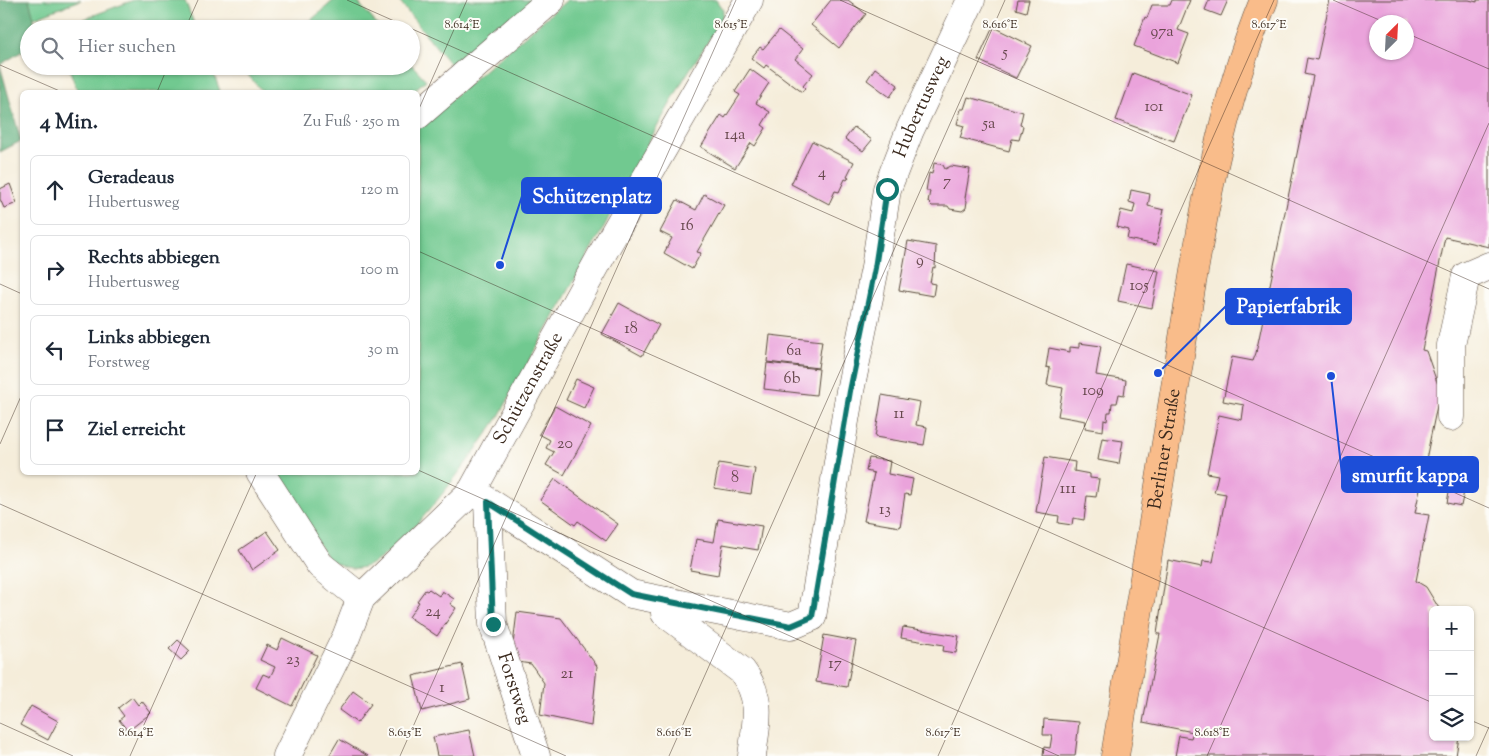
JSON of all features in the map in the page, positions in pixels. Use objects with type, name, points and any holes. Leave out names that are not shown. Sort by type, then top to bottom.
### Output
[{"type":"main road","name":"Berliner Straße","points":[[1115,756],[1210,182],[1235,84],[1264,0]]},
{"type":"street","points":[[420,112],[551,0]]},
{"type":"street","name":"Hubertusweg","points":[[480,497],[631,594],[791,626],[812,617],[850,391],[875,268],[887,189],[910,130],[971,0]]},
{"type":"street","name":"Schützenstraße","points":[[287,756],[346,636],[361,598],[480,497],[605,249],[746,1]]},
{"type":"street","points":[[1451,417],[1451,345],[1466,276],[1489,266]]},
{"type":"street","points":[[262,475],[320,565],[361,598]]},
{"type":"street","name":"Forstweg","points":[[480,497],[493,624],[536,756]]},
{"type":"street","points":[[666,601],[665,613],[742,671],[748,679],[757,702],[758,714],[752,756]]},
{"type":"green space","points":[[0,0],[29,0],[34,20],[20,20],[20,53],[0,65]]},
{"type":"green space","points":[[29,0],[81,0],[34,18]]},
{"type":"green space","points":[[134,0],[185,0],[193,20],[81,20]]},
{"type":"green space","points":[[334,0],[356,0],[373,20],[311,20]]},
{"type":"green space","points":[[398,0],[547,0],[458,74],[420,27],[420,20],[414,20]]},
{"type":"green space","points":[[567,0],[716,0],[723,10],[722,20],[685,77],[498,418],[436,502],[398,544],[380,559],[364,567],[350,568],[328,559],[272,475],[420,475],[420,125]]},
{"type":"green space","points":[[0,65],[20,142],[0,152]]},
{"type":"green space","points":[[420,74],[426,80],[414,90],[261,90],[248,75]]},
{"type":"green space","points":[[71,75],[214,75],[220,90],[77,90]]},
{"type":"building","points":[[831,0],[848,0],[866,14],[839,48],[811,25]]},
{"type":"building","points":[[1018,0],[1029,0],[1026,12],[1016,9]]},
{"type":"building","points":[[1172,0],[1190,0],[1178,30],[1189,34],[1178,63],[1134,46],[1145,17],[1147,18],[1152,5],[1170,5]]},
{"type":"building","points":[[1209,0],[1228,0],[1221,16],[1205,10]]},
{"type":"building","points":[[1330,0],[1469,0],[1477,2],[1477,0],[1489,0],[1489,247],[1445,237],[1422,350],[1426,351],[1440,391],[1415,513],[1429,515],[1416,581],[1426,587],[1438,606],[1429,606],[1429,741],[1458,741],[1456,756],[1175,756],[1179,736],[1191,738],[1193,732],[1143,722],[1160,634],[1157,634],[1168,560],[1202,567],[1203,561],[1213,562],[1226,494],[1214,492],[1218,475],[1207,473],[1219,415],[1242,420],[1244,405],[1223,401],[1232,357],[1253,361],[1256,353],[1313,76],[1304,74],[1307,58],[1317,60]]},
{"type":"building","points":[[993,27],[1032,46],[1016,78],[978,60]]},
{"type":"building","points":[[779,30],[803,49],[795,59],[813,74],[803,86],[805,88],[802,92],[766,65],[764,68],[751,58],[760,47],[763,49]]},
{"type":"building","points":[[875,68],[898,85],[890,97],[867,80]]},
{"type":"building","points":[[750,69],[769,83],[756,103],[770,112],[762,125],[766,128],[755,146],[751,143],[735,168],[701,147],[721,115],[725,118],[740,95],[735,92]]},
{"type":"building","points":[[1133,73],[1192,95],[1174,141],[1116,120]]},
{"type":"building","points":[[968,97],[1023,112],[1020,125],[1023,126],[1019,140],[1012,139],[1009,151],[960,138],[964,126],[957,124],[961,109],[964,109]]},
{"type":"building","points":[[854,127],[872,140],[863,151],[845,139]]},
{"type":"building","points":[[812,141],[854,162],[847,176],[849,177],[847,180],[845,179],[839,192],[835,191],[829,204],[791,184]]},
{"type":"building","points":[[934,163],[943,165],[945,169],[951,166],[970,169],[965,198],[967,201],[966,208],[962,211],[950,209],[948,206],[932,206],[928,202],[930,191],[926,191],[929,173],[932,174]]},
{"type":"building","points":[[10,184],[17,203],[4,208],[0,199],[0,189]]},
{"type":"building","points":[[1131,190],[1150,194],[1148,206],[1164,210],[1156,245],[1127,239],[1129,230],[1117,227],[1121,210],[1133,213],[1135,204],[1129,202]]},
{"type":"building","points":[[704,194],[724,205],[697,252],[701,253],[692,269],[664,253],[672,238],[660,232],[677,200],[696,210]]},
{"type":"building","points":[[908,241],[936,246],[935,268],[933,267],[930,283],[935,284],[933,296],[899,290]]},
{"type":"building","points":[[1126,264],[1159,271],[1152,308],[1118,301]]},
{"type":"building","points":[[619,303],[659,325],[642,356],[602,334]]},
{"type":"building","points":[[770,335],[822,341],[818,368],[767,362]]},
{"type":"building","points":[[1079,343],[1101,346],[1096,375],[1126,380],[1124,395],[1119,394],[1117,403],[1112,403],[1107,421],[1104,420],[1103,431],[1085,428],[1086,421],[1058,416],[1063,388],[1047,385],[1050,368],[1046,367],[1049,348],[1070,352],[1070,347],[1079,348]]},
{"type":"building","points":[[767,363],[819,369],[816,395],[764,389]]},
{"type":"building","points":[[576,379],[594,387],[584,408],[566,400]]},
{"type":"building","points":[[882,395],[920,402],[916,425],[927,427],[924,445],[875,437]]},
{"type":"building","points":[[555,406],[591,426],[564,475],[546,465],[554,452],[546,448],[550,440],[539,434]]},
{"type":"building","points":[[1102,438],[1123,441],[1119,464],[1098,460]]},
{"type":"building","points":[[1045,457],[1075,462],[1074,471],[1090,474],[1090,478],[1099,479],[1096,497],[1087,496],[1084,520],[1073,518],[1072,525],[1058,523],[1059,516],[1036,512]]},
{"type":"building","points":[[869,458],[890,461],[888,474],[913,479],[910,495],[905,494],[900,527],[864,521],[874,473],[866,471]]},
{"type":"building","points":[[719,463],[755,469],[751,494],[714,488]]},
{"type":"building","points":[[1452,475],[1467,477],[1461,506],[1447,503]]},
{"type":"building","points":[[555,479],[618,524],[606,541],[578,521],[575,525],[540,500]]},
{"type":"building","points":[[718,519],[762,526],[758,550],[723,544],[718,575],[690,570],[696,539],[714,542]]},
{"type":"building","points":[[267,531],[280,550],[252,570],[239,550]]},
{"type":"building","points":[[429,589],[439,596],[442,591],[454,599],[450,604],[456,608],[437,636],[409,617],[419,602],[417,601],[425,590]]},
{"type":"building","points":[[517,612],[561,618],[597,666],[591,726],[540,715],[544,683],[531,664],[511,661]]},
{"type":"building","points":[[903,627],[959,636],[956,653],[943,651],[944,645],[901,638]]},
{"type":"building","points":[[824,635],[856,641],[847,687],[816,682]]},
{"type":"building","points":[[282,638],[317,655],[292,706],[256,688],[263,674],[270,677],[275,667],[260,660],[267,645],[277,650]]},
{"type":"building","points":[[178,640],[190,651],[181,660],[169,649]]},
{"type":"building","points":[[462,664],[470,699],[422,711],[413,676]]},
{"type":"building","points":[[353,691],[371,704],[357,723],[339,710]]},
{"type":"building","points":[[132,697],[138,705],[142,701],[151,713],[128,731],[119,720],[124,716],[118,708]]},
{"type":"building","points":[[31,706],[58,721],[48,740],[20,725]]},
{"type":"building","points":[[1044,719],[1079,722],[1075,756],[1043,756],[1044,747],[1050,748],[1052,735],[1043,735]]},
{"type":"building","points":[[469,730],[475,756],[437,756],[433,737]]},
{"type":"building","points":[[339,739],[368,756],[329,756]]},
{"type":"place","name":"Schützenplatz","points":[[500,265]]},
{"type":"place","name":"Papierfabrik","points":[[1158,373]]},
{"type":"place","name":"smurfit kappa","points":[[1331,376]]},
{"type":"route","points":[[493,624],[488,502],[631,594],[791,626],[812,617],[850,391],[875,268],[887,189]]}]
